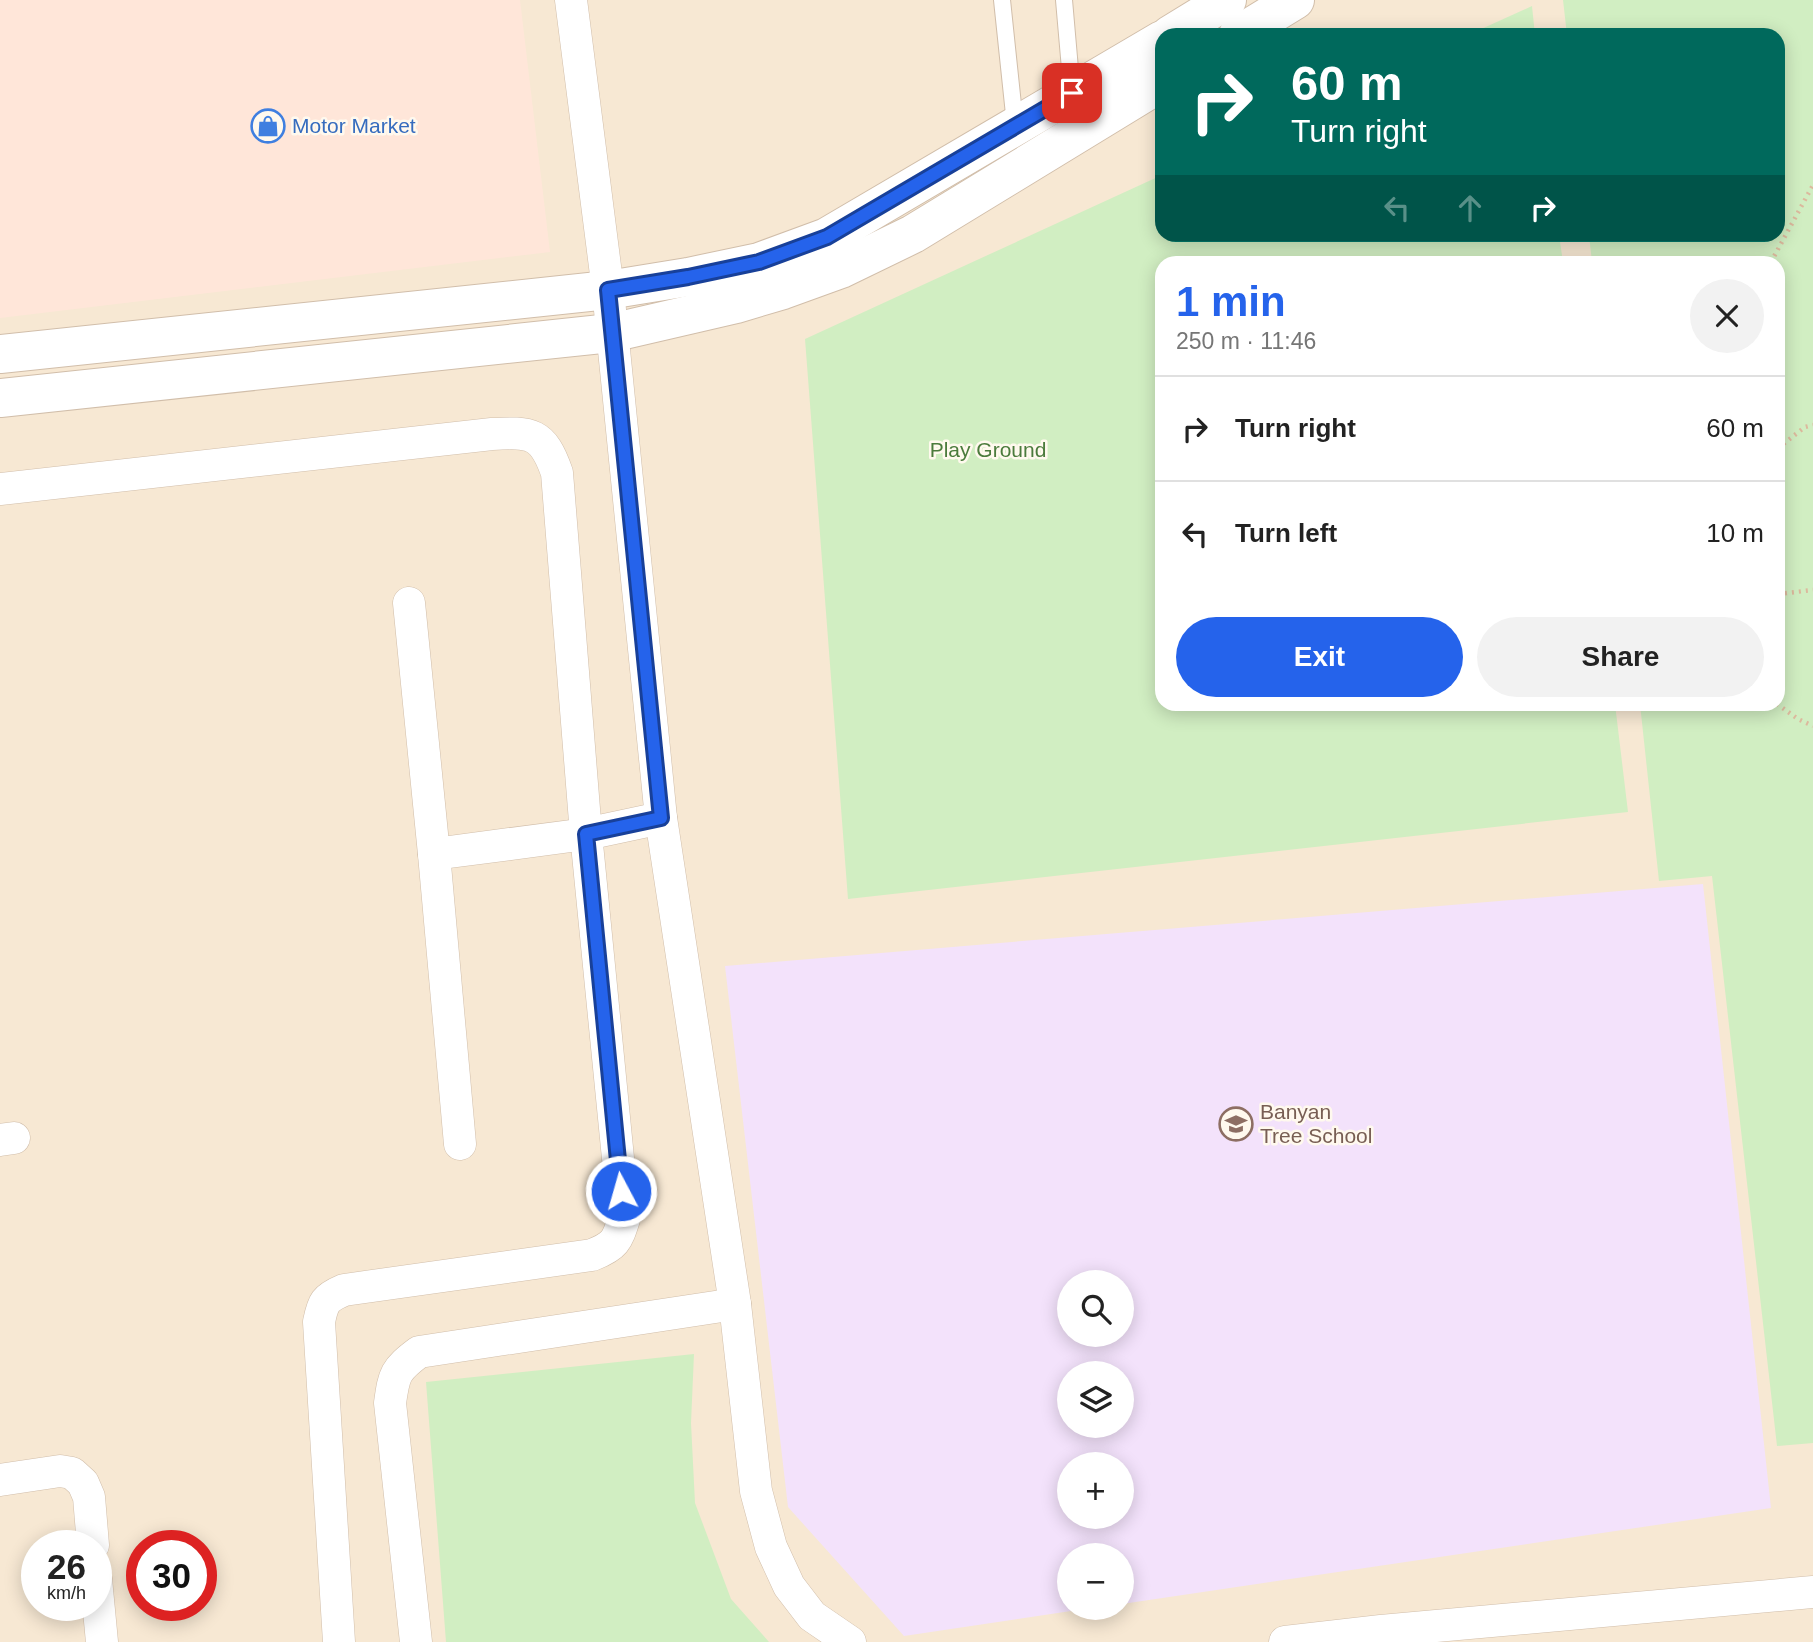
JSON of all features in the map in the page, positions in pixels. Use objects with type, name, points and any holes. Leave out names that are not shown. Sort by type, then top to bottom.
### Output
[{"type":"street","points":[[571,0],[608,290],[661,818],[735,1304],[756,1491],[771,1547],[789,1586],[813,1616],[850,1642]]},
{"type":"street","points":[[1181,28],[1227,0]]},
{"type":"street","points":[[1249,28],[1295,0]]},
{"type":"street","points":[[0,397],[611,333],[736,304],[783,290],[841,269],[913,234],[1023,168],[1075,113],[1155,46]]},
{"type":"street","points":[[0,354],[608,290],[759,262],[827,237],[1015,126],[1075,113],[1155,84]]},
{"type":"street","points":[[54,348],[61,391]]},
{"type":"street","points":[[0,489],[517,433],[539,439],[550,454],[557,472],[586,834],[624,1219],[617,1241],[606,1250],[592,1255],[344,1290],[329,1297],[322,1307],[319,1322],[340,1642]]},
{"type":"street","points":[[409,603],[460,1144]]},
{"type":"street","points":[[434,854],[586,834],[661,818]]},
{"type":"street","points":[[416,1642],[390,1403],[393,1380],[404,1364],[419,1352],[735,1304]]},
{"type":"street","points":[[0,1480],[60,1471],[72,1473],[83,1483],[89,1497],[92,1530]]},
{"type":"street","points":[[1285,1642],[1382,1636],[1813,1592]]},
{"type":"street","points":[[100,1621],[102,1642]]},
{"type":"lane","points":[[1002,0],[1015,126],[1023,168]]},
{"type":"lane","points":[[1064,0],[1075,113]]},
{"type":"path","points":[[1785,236],[1813,185]]},
{"type":"path","points":[[1785,443],[1813,425]]},
{"type":"path","points":[[1785,593],[1813,590]]},
{"type":"path","points":[[1785,710],[1813,726]]},
{"type":"shaded area","points":[[0,0],[1813,0],[1813,1642],[0,1642]]},
{"type":"shaded area","name":"Motor Market","points":[[0,0],[520,0],[550,252],[0,318]]},
{"type":"shaded area","name":"Banyan Tree School","points":[[1703,884],[1771,1508],[1134,1602],[1134,1543],[1057,1543],[1057,1613],[904,1636],[788,1507],[725,966]]},
{"type":"green space","points":[[1563,0],[1813,0],[1813,1443],[1777,1446],[1712,876],[1659,881],[1641,711],[1785,711],[1785,256],[1591,256],[1590,242],[1785,242],[1785,28],[1566,28]]},
{"type":"green space","points":[[1532,6],[1534,28],[1483,28]]},
{"type":"green space","name":"Play Ground","points":[[1155,178],[1155,242],[1560,242],[1562,256],[1155,256],[1155,711],[1616,711],[1628,812],[848,899],[805,339]]},
{"type":"green space","points":[[694,1354],[691,1423],[695,1503],[731,1599],[769,1642],[446,1642],[426,1382]]},
{"type":"place","name":"Motor Market","points":[[268,126]]},
{"type":"place","name":"Banyan Tree School","points":[[1236,1124]]},
{"type":"route","points":[[621,1191],[586,834],[661,818],[608,290],[759,262],[827,237],[1072,93]]}]
